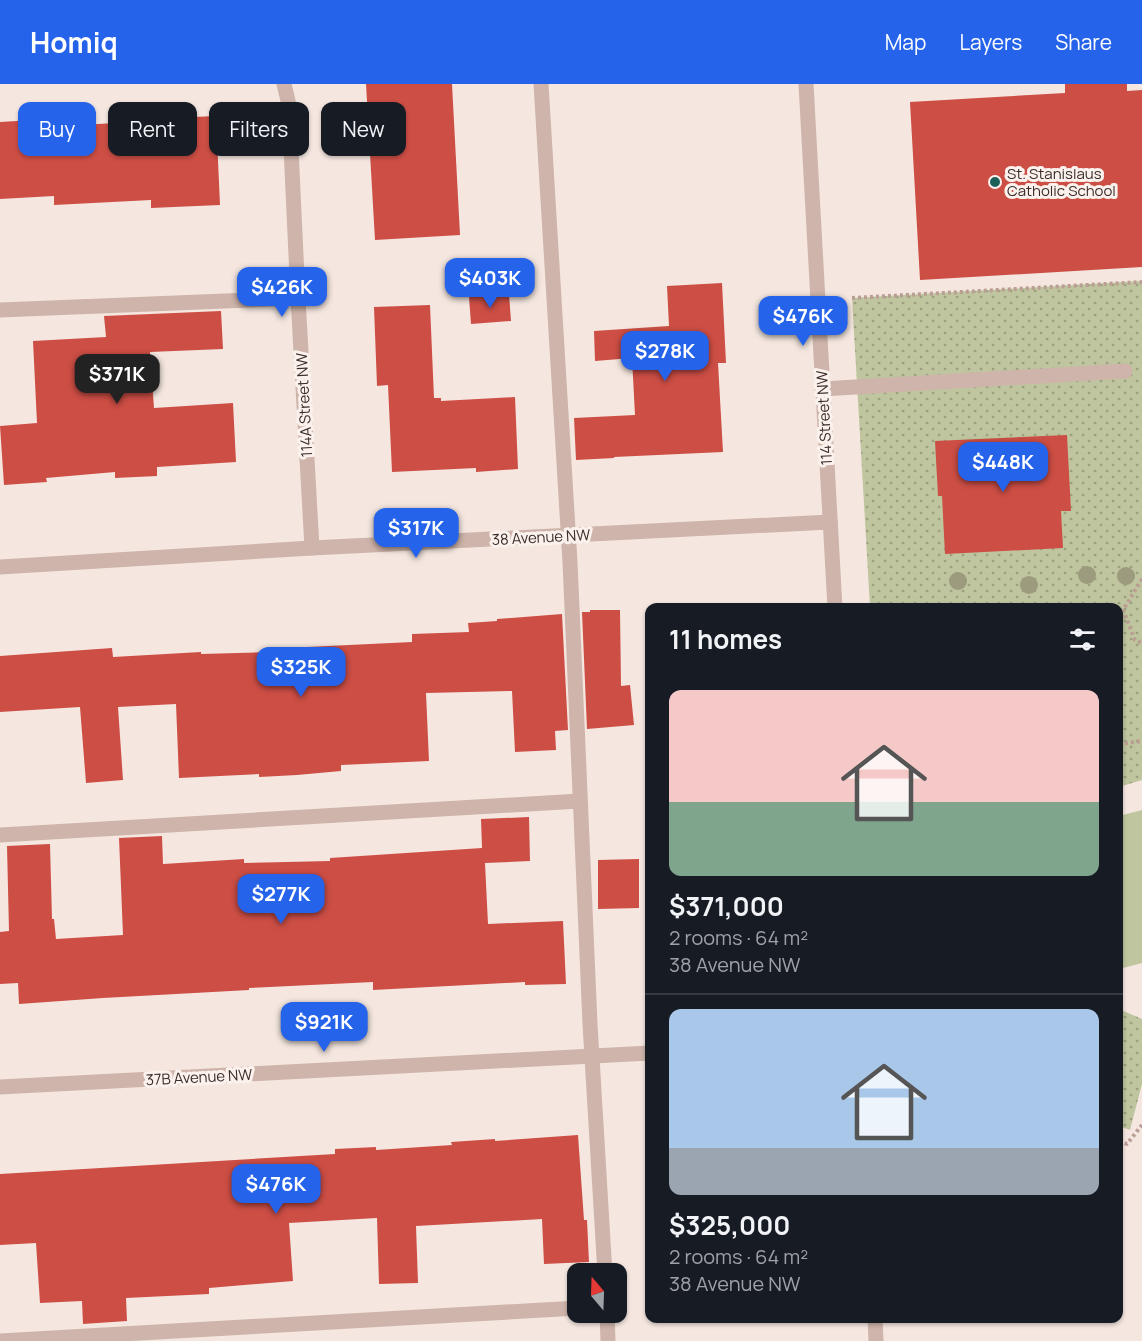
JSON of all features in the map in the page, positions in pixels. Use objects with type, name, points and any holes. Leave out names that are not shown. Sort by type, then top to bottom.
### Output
[{"type":"street","name":"114A Street NW","points":[[284,84],[289,105],[297,298],[312,548]]},
{"type":"street","points":[[542,84],[568,536],[604,1263]]},
{"type":"street","name":"114 Street NW","points":[[806,84],[836,603]]},
{"type":"street","points":[[0,310],[297,298]]},
{"type":"street","points":[[822,389],[1125,371]]},
{"type":"street","name":"38 Avenue NW","points":[[0,567],[312,548],[830,522]]},
{"type":"street","points":[[0,835],[580,801]]},
{"type":"street","name":"37B Avenue NW","points":[[0,1087],[645,1053]]},
{"type":"street","points":[[0,1341],[567,1309]]},
{"type":"street","points":[[607,1323],[608,1341]]},
{"type":"street","points":[[875,1323],[876,1341]]},
{"type":"path","points":[[852,298],[1142,282]]},
{"type":"path","points":[[1142,579],[1123,610],[1136,640],[1142,644]]},
{"type":"path","points":[[1123,743],[1142,741]]},
{"type":"path","points":[[1123,1142],[1127,1144],[1142,1125]]},
{"type":"green space","points":[[1142,281],[1142,780],[1123,786],[1123,603],[870,603],[852,298]]},
{"type":"green space","points":[[1142,810],[1142,963],[1123,968],[1123,815]]},
{"type":"green space","points":[[1123,1011],[1142,1019],[1142,1084],[1130,1130],[1123,1127]]},
{"type":"building","points":[[366,84],[452,84],[460,235],[375,240],[370,156],[406,156],[406,102],[367,102]]},
{"type":"building","name":"St. Stanislaus Catholic School","points":[[1065,84],[1127,84],[1127,91],[1142,90],[1142,267],[920,280],[910,102],[1065,93]]},
{"type":"building","points":[[209,116],[209,156],[218,156],[220,205],[151,208],[151,200],[54,205],[54,196],[0,199],[0,122],[18,121],[18,156],[96,156],[96,124],[108,123],[108,156],[197,156],[197,117]]},
{"type":"building","points":[[722,283],[726,363],[718,363],[723,452],[576,460],[574,418],[635,415],[632,358],[595,361],[594,331],[669,326],[667,286]]},
{"type":"building","points":[[509,294],[511,321],[471,324],[469,297]]},
{"type":"building","points":[[430,305],[434,398],[441,398],[441,401],[515,397],[518,469],[476,472],[476,468],[392,472],[388,385],[377,386],[374,307]]},
{"type":"building","points":[[221,311],[223,349],[150,352],[154,408],[233,403],[236,462],[157,467],[157,476],[115,478],[115,472],[46,478],[47,482],[4,485],[0,426],[37,423],[33,341],[106,337],[104,316]]},
{"type":"building","points":[[1067,435],[1071,511],[1061,511],[1063,548],[945,554],[942,496],[938,496],[935,441]]},
{"type":"building","points":[[590,610],[620,610],[621,686],[630,685],[634,725],[587,729],[582,612],[590,612]]},
{"type":"building","points":[[562,614],[568,730],[555,731],[556,750],[515,752],[512,691],[426,693],[429,761],[341,765],[341,771],[297,775],[259,777],[259,774],[179,778],[176,704],[118,707],[123,780],[86,783],[80,707],[0,712],[0,656],[112,648],[113,657],[201,652],[201,654],[308,651],[307,647],[412,642],[412,634],[469,632],[468,623]]},
{"type":"building","points":[[529,817],[530,861],[485,863],[488,924],[563,921],[566,984],[525,985],[525,982],[373,990],[373,982],[19,1004],[18,983],[0,984],[0,932],[9,931],[7,846],[50,844],[52,919],[54,919],[56,939],[123,935],[119,838],[162,836],[163,864],[244,859],[244,863],[330,861],[330,858],[482,848],[481,819]]},
{"type":"building","points":[[639,859],[639,908],[598,909],[598,860]]},
{"type":"building","points":[[578,1135],[589,1262],[544,1264],[542,1219],[416,1226],[418,1283],[379,1284],[377,1218],[289,1223],[293,1281],[209,1288],[209,1294],[126,1298],[127,1321],[83,1324],[82,1301],[40,1303],[36,1243],[0,1245],[0,1174],[335,1154],[335,1149],[376,1147],[376,1150],[452,1145],[451,1142]]},
{"type":"place","name":"St. Stanislaus Catholic School","points":[[995,182]]}]
